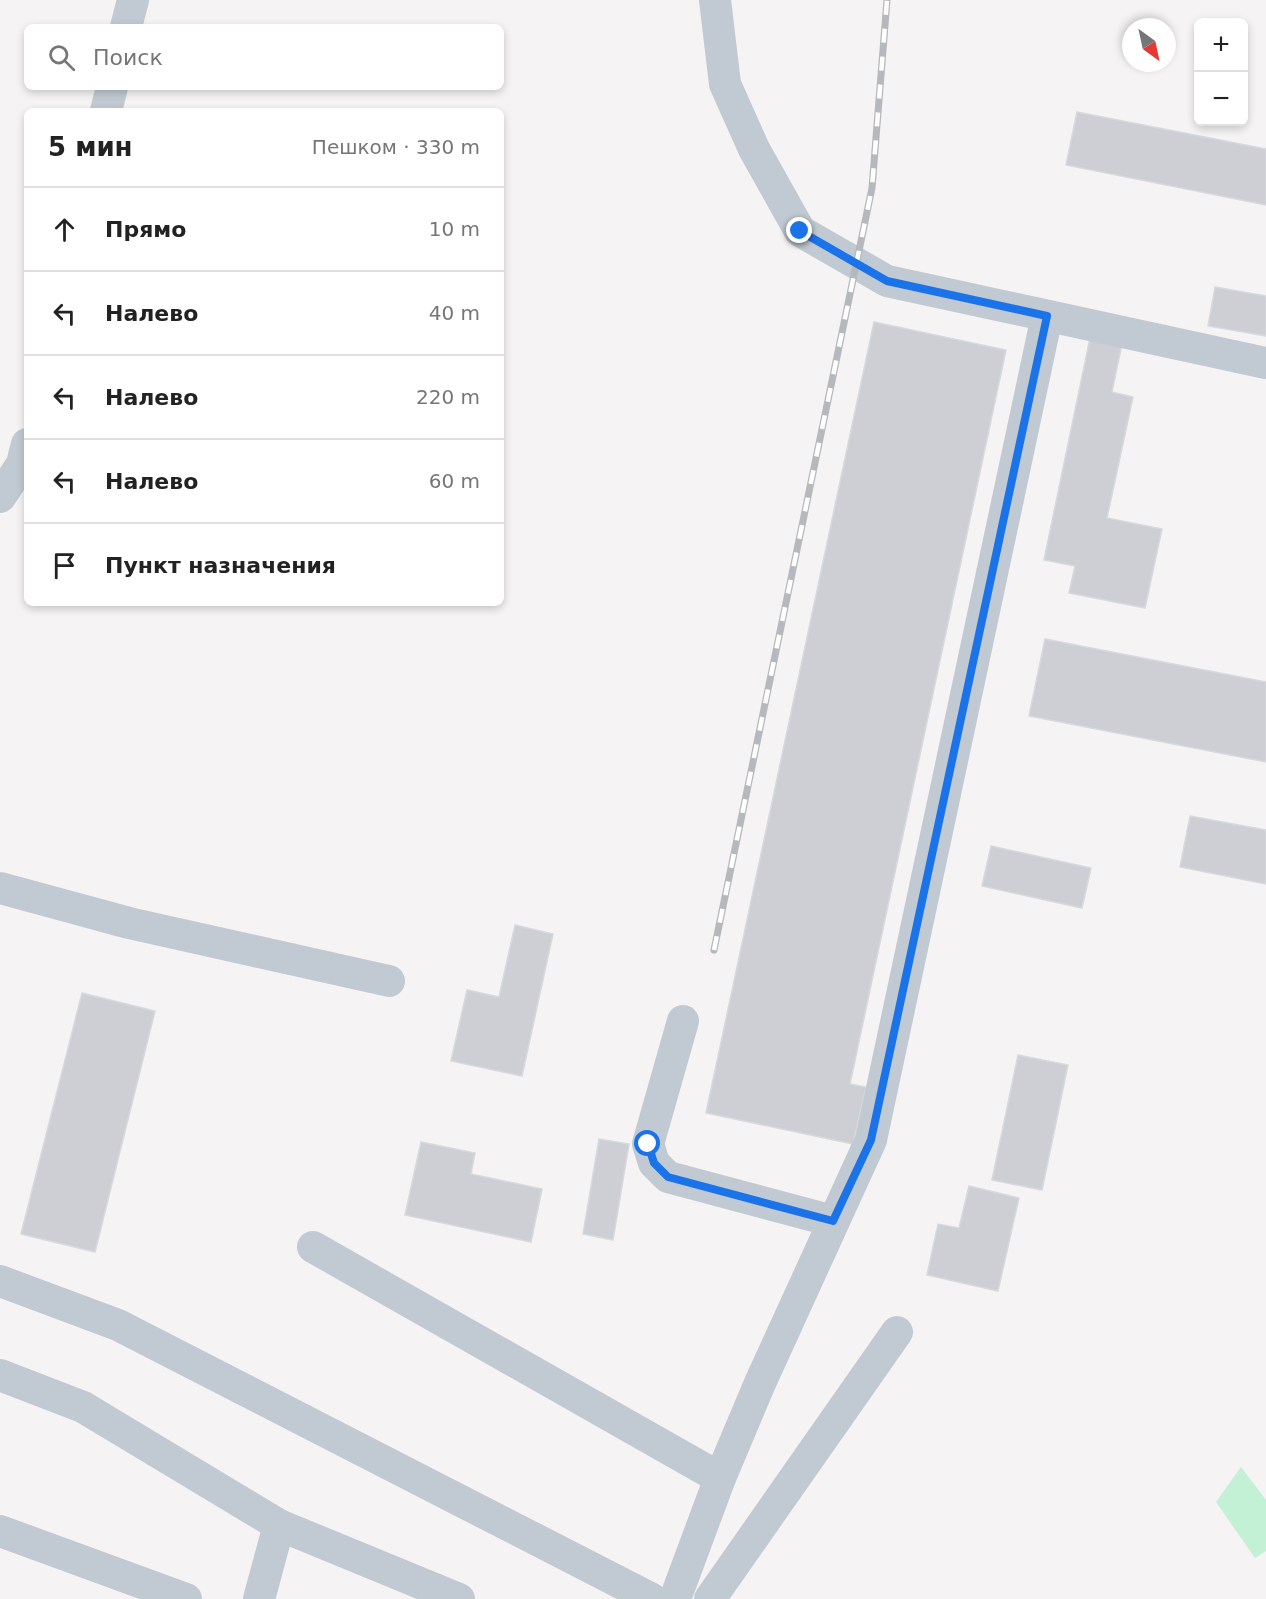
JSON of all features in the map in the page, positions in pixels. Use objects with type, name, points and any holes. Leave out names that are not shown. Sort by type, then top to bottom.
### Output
[{"type":"street","points":[[127,24],[133,0]]},
{"type":"street","points":[[715,0],[725,84],[754,149],[800,231],[887,281],[1266,363]]},
{"type":"street","points":[[107,108],[111,90]]},
{"type":"street","points":[[675,1599],[720,1478],[871,1140],[1047,316]]},
{"type":"street","points":[[0,496],[22,464],[24,456]]},
{"type":"street","points":[[0,888],[129,923],[389,981]]},
{"type":"street","points":[[683,1021],[648,1144],[654,1163],[668,1177],[833,1221]]},
{"type":"street","points":[[313,1247],[720,1478]]},
{"type":"street","points":[[0,1281],[118,1325],[652,1599]]},
{"type":"street","points":[[710,1599],[897,1332]]},
{"type":"street","points":[[0,1376],[83,1407],[279,1525],[459,1599]]},
{"type":"street","points":[[259,1599],[279,1525]]},
{"type":"street","points":[[0,1531],[186,1599]]},
{"type":"green space","points":[[1241,1467],[1266,1500],[1266,1551],[1255,1558],[1216,1502]]},
{"type":"building","points":[[1077,112],[1266,149],[1266,205],[1066,165]]},
{"type":"building","points":[[1215,287],[1266,296],[1266,336],[1208,326]]},
{"type":"building","points":[[874,322],[1006,350],[850,1084],[866,1087],[853,1144],[706,1113]]},
{"type":"building","points":[[1091,333],[1123,339],[1112,392],[1133,397],[1107,518],[1162,529],[1145,608],[1069,593],[1075,566],[1044,560]]},
{"type":"building","points":[[1045,639],[1266,682],[1266,762],[1029,716]]},
{"type":"building","points":[[1190,816],[1266,830],[1266,884],[1180,867]]},
{"type":"building","points":[[991,846],[1091,868],[1082,908],[982,886]]},
{"type":"building","points":[[515,925],[553,934],[522,1076],[451,1061],[467,990],[499,997]]},
{"type":"building","points":[[82,993],[155,1011],[95,1252],[21,1234]]},
{"type":"building","points":[[1018,1055],[1068,1065],[1042,1190],[992,1180]]},
{"type":"building","points":[[599,1139],[629,1144],[613,1240],[583,1234]]},
{"type":"building","points":[[421,1142],[475,1153],[471,1174],[542,1189],[531,1242],[405,1215]]},
{"type":"building","points":[[969,1186],[1019,1198],[998,1291],[927,1275],[938,1224],[959,1228]]},
{"type":"railway","points":[[714,950],[872,188],[887,0]]},
{"type":"route","points":[[648,1144],[654,1163],[668,1177],[833,1221],[871,1140],[1047,316],[887,281],[800,231]]}]
